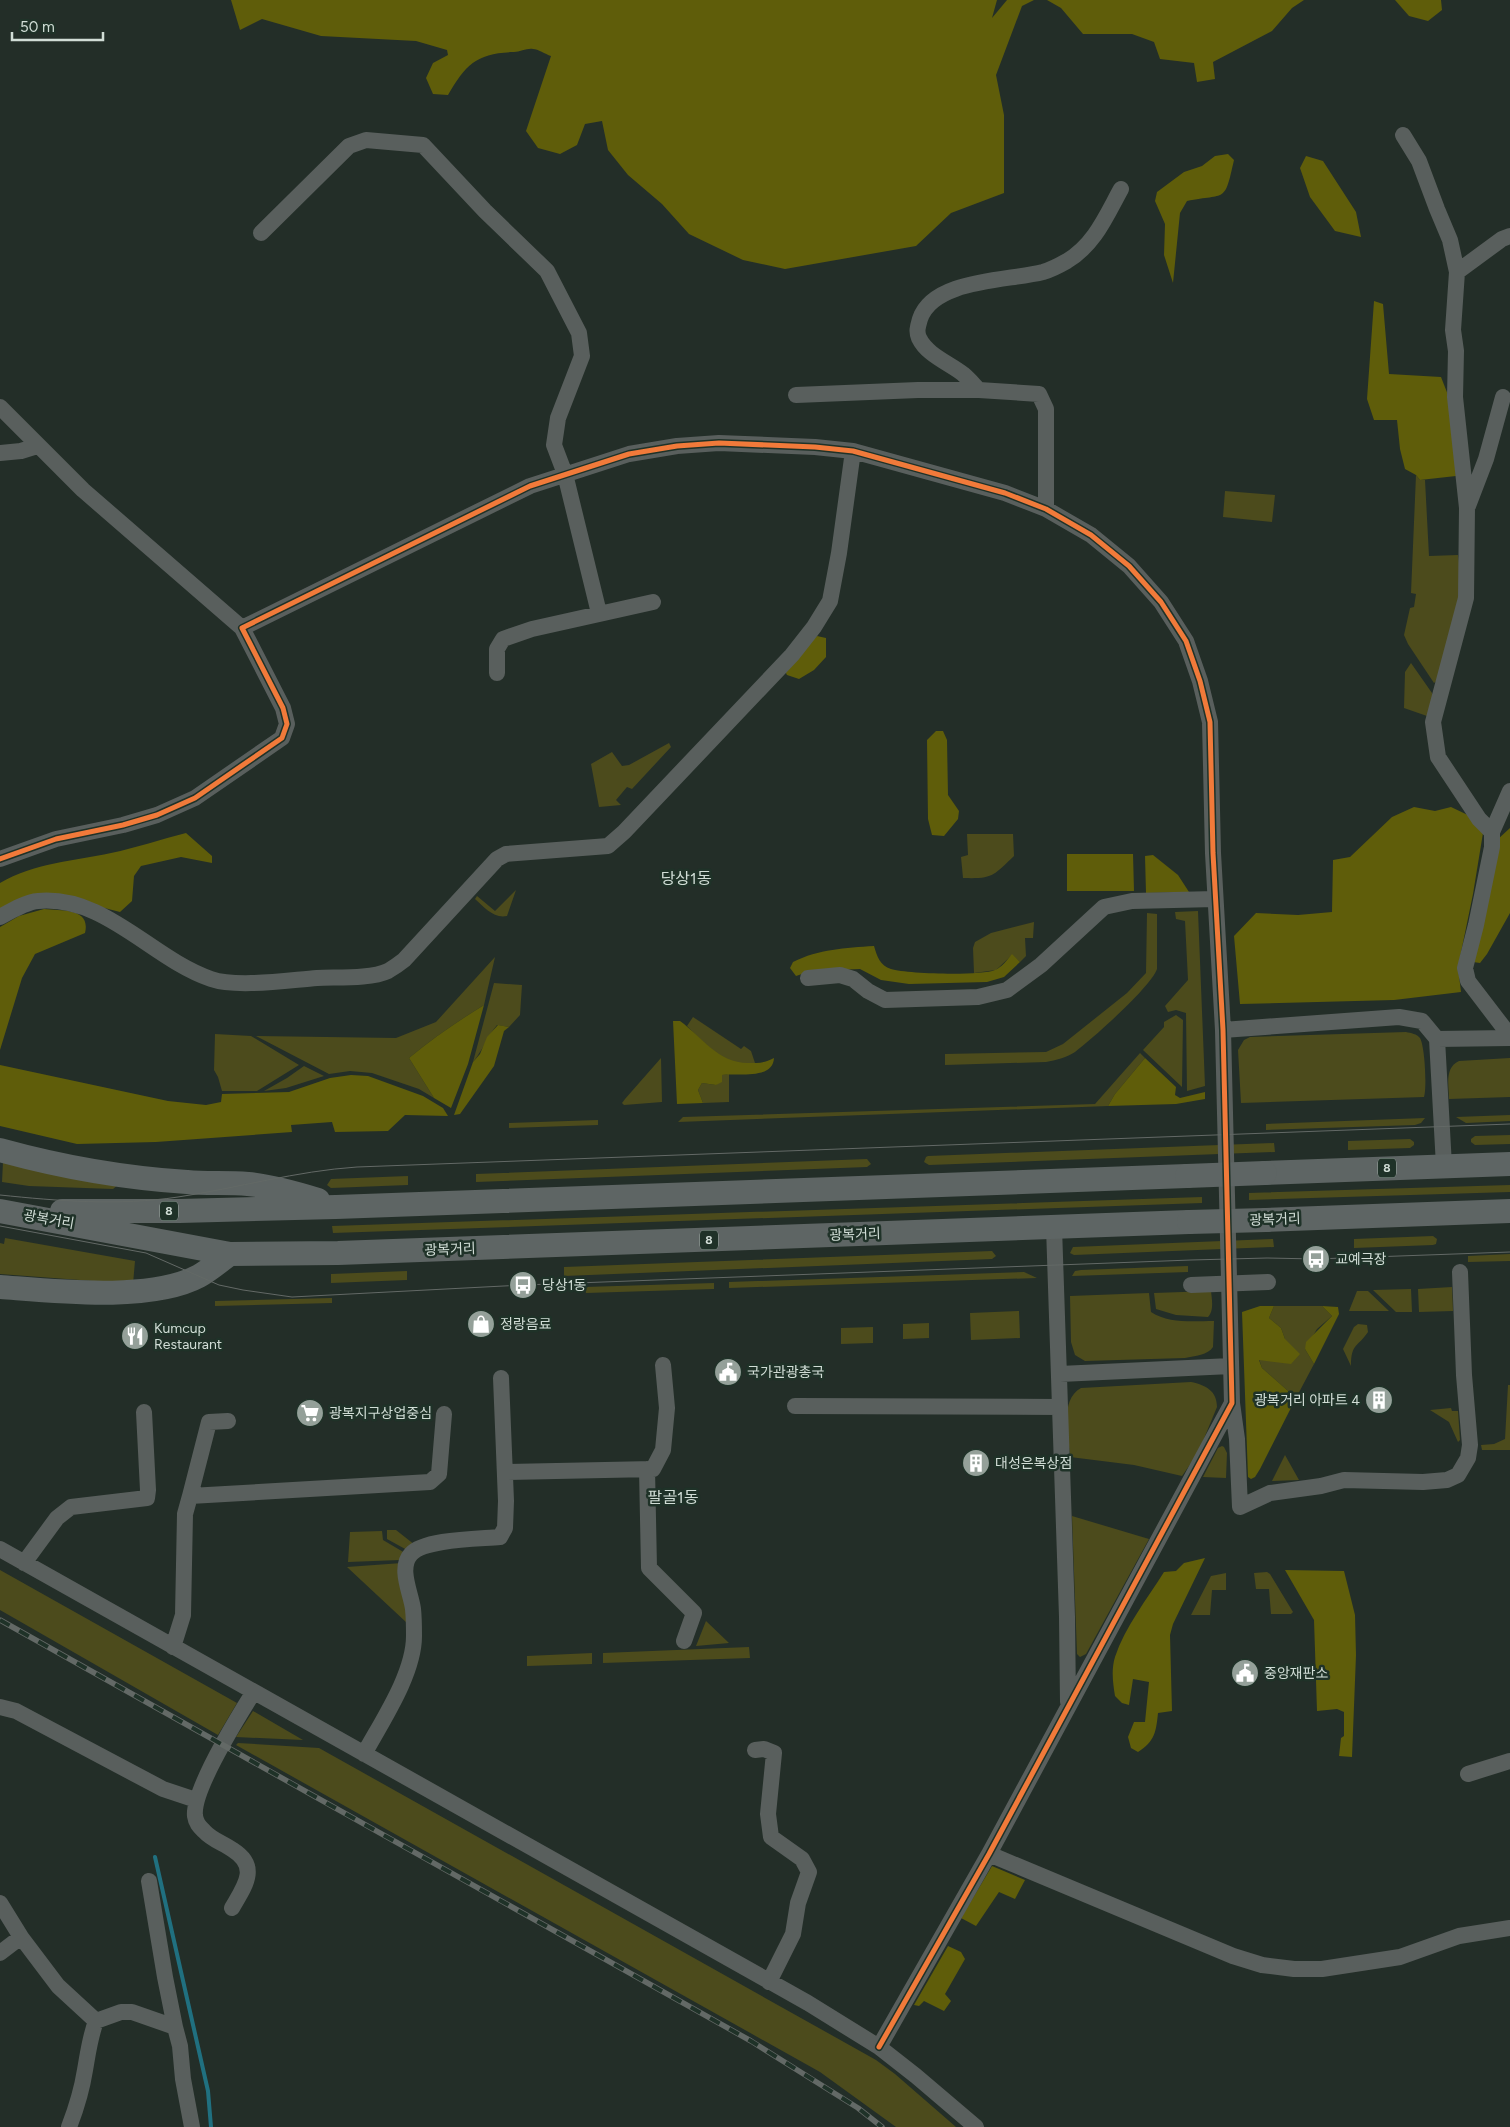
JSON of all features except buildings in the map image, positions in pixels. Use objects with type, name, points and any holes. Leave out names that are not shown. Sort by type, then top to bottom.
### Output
[{"type":"highway","points":[[0,1150],[35,1160],[139,1177],[263,1186],[336,1206]]},
{"type":"highway","name":"광복거리","points":[[1,1211],[179,1211],[1510,1164]]},
{"type":"highway","name":"광복거리","points":[[1,1211],[230,1254],[338,1253],[1510,1211]]},
{"type":"highway","points":[[0,1287],[78,1293],[165,1288],[198,1276],[230,1254]]},
{"type":"street","points":[[1403,135],[1419,161],[1450,240],[1457,272],[1453,330],[1456,351],[1455,397],[1467,508],[1466,598],[1433,722],[1438,757],[1479,819],[1492,832]]},
{"type":"street","points":[[260,233],[349,146],[366,140],[423,145],[547,271],[579,333],[582,356],[558,418],[554,445],[564,474],[599,613]]},
{"type":"street","points":[[979,390],[964,374],[928,349],[919,339],[917,329],[921,316],[932,302],[947,291],[1044,272],[1067,261],[1084,248],[1093,238],[1121,189]]},
{"type":"street","points":[[1457,272],[1502,239],[1510,236]]},
{"type":"street","points":[[796,395],[918,390],[979,390],[1039,394],[1046,409],[1046,509]]},
{"type":"street","points":[[1467,508],[1486,458],[1503,397]]},
{"type":"street","points":[[0,407],[37,446],[144,544],[242,628],[283,708],[286,724],[282,738],[195,798],[157,815],[123,825],[56,839],[0,859]]},
{"type":"street","points":[[242,628],[530,486],[629,454],[677,446],[719,443],[765,444],[853,451],[1005,493],[1046,509],[1091,535],[1129,566],[1161,602],[1186,641],[1200,681],[1210,722],[1215,899],[1223,1030],[1232,1403],[1237,1438],[1240,1507],[1270,1493],[1320,1486],[1344,1480],[1424,1482],[1447,1480],[1458,1475],[1468,1458],[1470,1445],[1464,1375],[1460,1272]]},
{"type":"street","points":[[0,452],[21,451],[37,446]]},
{"type":"street","points":[[0,917],[36,901],[83,906],[103,915],[188,970],[213,980],[239,983],[366,976],[387,971],[404,960],[497,859],[506,854],[608,846],[624,832],[792,655],[814,627],[830,601],[840,553],[853,451]]},
{"type":"street","points":[[497,673],[497,648],[503,639],[532,628],[653,602]]},
{"type":"street","points":[[1510,791],[1492,832],[1492,847],[1465,968],[1468,981],[1510,1037]]},
{"type":"street","points":[[1492,832],[1502,830],[1510,824]]},
{"type":"street","points":[[808,978],[840,975],[853,979],[868,991],[885,1000],[978,997],[1007,990],[1041,965],[1104,907],[1132,901],[1215,899]]},
{"type":"street","points":[[1223,1030],[1398,1017],[1422,1021],[1437,1040],[1444,1166]]},
{"type":"street","points":[[1437,1040],[1510,1037]]},
{"type":"street","points":[[1054,1227],[1054,1266],[1058,1289],[1068,1705]]},
{"type":"street","points":[[1191,1285],[1268,1282]]},
{"type":"street","points":[[505,1472],[653,1469],[663,1450],[667,1408],[663,1365]]},
{"type":"street","points":[[1060,1374],[1231,1366]]},
{"type":"street","points":[[364,1754],[395,1696],[410,1663],[414,1638],[413,1610],[405,1570],[410,1555],[428,1545],[500,1537],[505,1528],[501,1378]]},
{"type":"street","points":[[879,2047],[989,1854],[1232,1403]]},
{"type":"street","points":[[795,1406],[1060,1407]]},
{"type":"street","points":[[24,1563],[57,1518],[71,1507],[146,1498],[148,1490],[144,1412]]},
{"type":"street","points":[[190,1496],[430,1482],[439,1474],[444,1414]]},
{"type":"street","points":[[173,1647],[183,1615],[185,1514],[209,1422],[228,1421]]},
{"type":"street","points":[[647,1469],[649,1568],[694,1613],[684,1641]]},
{"type":"street","points":[[0,1549],[769,1982],[879,2047],[976,2127]]},
{"type":"street","points":[[232,1908],[244,1886],[248,1872],[247,1863],[234,1850],[210,1838],[196,1824],[194,1814],[196,1800],[222,1745],[253,1693]]},
{"type":"street","points":[[0,1707],[16,1711],[163,1788],[196,1800]]},
{"type":"street","points":[[755,1750],[764,1749],[774,1753],[768,1814],[771,1837],[802,1859],[809,1872],[798,1903],[793,1934],[769,1982]]},
{"type":"street","points":[[1468,1774],[1510,1761]]},
{"type":"street","points":[[989,1854],[1233,1956],[1262,1965],[1294,1969],[1322,1969],[1400,1957],[1459,1936],[1510,1928]]},
{"type":"street","points":[[150,1881],[165,1977],[180,2046],[183,2079],[192,2127]]},
{"type":"street","points":[[0,1903],[21,1937],[58,1986],[96,2021]]},
{"type":"street","points":[[0,1953],[21,1937]]},
{"type":"street","points":[[69,2127],[85,2072],[91,2034],[96,2021],[121,2012],[132,2012],[175,2027]]},
{"type":"shaded area","points":[[231,0],[997,0],[992,18],[1007,0],[1034,0],[1022,6],[996,75],[1004,115],[1004,193],[951,213],[916,246],[785,269],[743,260],[689,234],[662,204],[628,175],[608,150],[602,121],[585,124],[577,145],[560,154],[538,148],[526,131],[551,56],[531,49],[491,55],[474,62],[467,68],[448,95],[433,94],[426,78],[433,63],[448,55],[447,50],[416,41],[321,36],[262,19],[240,30]]},
{"type":"shaded area","points":[[1047,0],[1304,0],[1292,8],[1272,31],[1213,62],[1215,79],[1197,82],[1194,63],[1160,59],[1154,42],[1132,34],[1083,34],[1061,8]]},
{"type":"shaded area","points":[[1395,0],[1441,0],[1442,10],[1428,21],[1409,16]]},
{"type":"shaded area","points":[[1228,154],[1234,160],[1228,184],[1222,194],[1187,201],[1180,213],[1173,283],[1164,255],[1165,224],[1155,201],[1157,192],[1184,172],[1202,166],[1215,156]]},
{"type":"shaded area","points":[[1306,156],[1323,161],[1356,212],[1361,237],[1335,231],[1310,197],[1300,168]]},
{"type":"shaded area","points":[[1374,301],[1383,304],[1389,374],[1441,377],[1450,400],[1456,476],[1420,480],[1416,475],[1405,469],[1400,449],[1397,420],[1374,420],[1367,399]]},
{"type":"shaded area","points":[[1416,475],[1420,480],[1425,480],[1429,556],[1458,555],[1460,570],[1458,601],[1451,632],[1440,678],[1434,683],[1404,635],[1410,608],[1414,607],[1416,594],[1411,593]]},
{"type":"shaded area","points":[[1225,491],[1275,495],[1272,522],[1223,517]]},
{"type":"shaded area","points":[[817,636],[826,638],[826,657],[814,670],[799,679],[787,675],[784,669]]},
{"type":"shaded area","points":[[1411,663],[1432,693],[1427,716],[1404,708],[1405,672]]},
{"type":"shaded area","points":[[936,731],[943,731],[947,740],[948,795],[959,811],[958,819],[944,836],[932,835],[928,819],[927,740]]},
{"type":"shaded area","points":[[669,743],[671,747],[632,789],[627,787],[616,800],[621,805],[599,807],[591,764],[612,752],[622,766],[629,765]]},
{"type":"shaded area","points":[[1414,807],[1435,811],[1451,807],[1472,817],[1483,833],[1458,967],[1461,992],[1394,1000],[1240,1004],[1234,936],[1256,913],[1298,915],[1332,912],[1333,860],[1350,857],[1392,817]]},
{"type":"shaded area","points":[[1510,828],[1510,913],[1487,954],[1480,963],[1473,962],[1497,840]]},
{"type":"shaded area","points":[[186,833],[212,856],[212,863],[181,857],[141,866],[134,876],[132,901],[120,912],[85,903],[0,912],[0,883],[13,876],[40,867],[120,851]]},
{"type":"shaded area","points":[[967,834],[1013,834],[1014,856],[992,875],[981,878],[963,878],[961,857],[968,855]]},
{"type":"shaded area","points":[[1067,854],[1133,854],[1134,891],[1067,891]]},
{"type":"shaded area","points":[[1153,855],[1178,875],[1189,892],[1146,893],[1145,856]]},
{"type":"shaded area","points":[[516,890],[507,916],[494,914],[475,899],[477,896],[495,911]]},
{"type":"shaded area","points":[[44,909],[74,912],[80,915],[86,925],[85,933],[35,954],[22,978],[0,1050],[0,927],[19,916]]},
{"type":"shaded area","points":[[1198,911],[1205,1086],[1187,1091],[1186,1013],[1176,1010],[1168,1012],[1165,1006],[1188,980],[1185,921],[1176,919],[1175,912]]},
{"type":"shaded area","points":[[1147,913],[1157,914],[1157,969],[1133,1000],[1075,1052],[1057,1060],[1046,1062],[945,1065],[945,1054],[1046,1052],[1063,1044],[1127,993],[1146,973]]},
{"type":"shaded area","points":[[1034,922],[1033,938],[1025,938],[1026,956],[1020,962],[1012,955],[996,970],[974,973],[973,948],[975,942],[991,933]]},
{"type":"shaded area","points":[[874,946],[884,966],[899,971],[944,974],[987,972],[1000,967],[1012,954],[1020,962],[1004,977],[987,982],[909,984],[881,980],[860,969],[811,971],[796,976],[790,968],[793,962],[813,954]]},
{"type":"shaded area","points":[[495,957],[484,1005],[445,1030],[409,1058],[434,1098],[419,1089],[372,1073],[350,1071],[329,1074],[256,1036],[396,1038],[436,1022]]},
{"type":"shaded area","points":[[494,983],[522,985],[520,1015],[509,1027],[497,1025],[473,1062]]},
{"type":"shaded area","points":[[484,1005],[468,1064],[451,1108],[434,1098],[409,1058],[445,1030]]},
{"type":"shaded area","points":[[1176,1015],[1183,1020],[1182,1087],[1143,1050],[1164,1027],[1164,1022]]},
{"type":"shaded area","points":[[693,1017],[741,1049],[744,1046],[751,1051],[755,1063],[735,1063],[715,1053],[687,1026]]},
{"type":"shaded area","points":[[673,1021],[680,1021],[711,1048],[728,1059],[752,1063],[764,1062],[774,1058],[772,1065],[768,1070],[761,1073],[722,1075],[722,1082],[716,1085],[702,1083],[698,1090],[703,1103],[677,1104]]},
{"type":"shaded area","points":[[498,1025],[509,1027],[504,1031],[494,1066],[460,1114],[454,1115],[473,1062],[480,1054],[487,1037]]},
{"type":"shaded area","points":[[1406,1032],[1420,1038],[1422,1043],[1425,1068],[1424,1097],[1241,1103],[1238,1050],[1244,1040],[1250,1037]]},
{"type":"shaded area","points":[[215,1034],[251,1036],[299,1065],[257,1091],[222,1091],[214,1070]]},
{"type":"shaded area","points":[[1140,1053],[1145,1058],[1115,1094],[1108,1106],[678,1122],[683,1117],[1095,1104]]},
{"type":"shaded area","points":[[661,1058],[662,1102],[624,1105],[622,1103],[625,1099]]},
{"type":"shaded area","points":[[1145,1058],[1176,1087],[1175,1095],[1180,1098],[1205,1092],[1205,1099],[1176,1104],[1108,1106],[1115,1094]]},
{"type":"shaded area","points":[[1510,1058],[1510,1097],[1449,1099],[1448,1078],[1454,1064],[1459,1061]]},
{"type":"shaded area","points":[[0,1065],[168,1101],[206,1105],[221,1102],[222,1094],[289,1092],[330,1078],[351,1075],[368,1076],[423,1096],[443,1108],[448,1116],[405,1115],[388,1131],[335,1132],[332,1122],[291,1125],[292,1132],[156,1142],[77,1144],[0,1126]]},
{"type":"shaded area","points":[[304,1066],[324,1076],[286,1088],[264,1091],[287,1078]]},
{"type":"shaded area","points":[[729,1074],[729,1102],[703,1103],[698,1090],[702,1083],[716,1085],[722,1075]]},
{"type":"shaded area","points":[[1510,1115],[1510,1121],[1466,1123],[1456,1117]]},
{"type":"shaded area","points":[[1425,1118],[1421,1123],[1415,1125],[1266,1130],[1266,1124]]},
{"type":"shaded area","points":[[598,1120],[598,1125],[509,1128],[509,1123]]},
{"type":"shaded area","points":[[1510,1135],[1510,1144],[1475,1145],[1471,1142],[1471,1139],[1475,1136]]},
{"type":"shaded area","points":[[1410,1139],[1414,1142],[1414,1145],[1410,1148],[1348,1150],[1348,1141]]},
{"type":"shaded area","points":[[1274,1143],[1275,1152],[929,1165],[924,1162],[928,1156]]},
{"type":"shaded area","points":[[867,1159],[871,1164],[867,1167],[476,1182],[476,1174]]},
{"type":"shaded area","points":[[3,1162],[119,1184],[113,1189],[29,1186],[2,1182]]},
{"type":"shaded area","points":[[408,1176],[408,1185],[331,1188],[327,1185],[331,1179]]},
{"type":"shaded area","points":[[1510,1185],[1510,1192],[1249,1200],[1249,1193]]},
{"type":"shaded area","points":[[1202,1197],[1202,1203],[333,1233],[332,1226]]},
{"type":"shaded area","points":[[1433,1236],[1437,1239],[1436,1244],[1433,1245],[1354,1248],[1354,1239]]},
{"type":"shaded area","points":[[5,1238],[135,1261],[133,1284],[0,1274],[0,1243],[4,1244]]},
{"type":"shaded area","points":[[1273,1239],[1274,1247],[1074,1255],[1070,1253],[1073,1247]]},
{"type":"shaded area","points":[[992,1251],[996,1256],[992,1259],[564,1276],[564,1267]]},
{"type":"shaded area","points":[[1510,1254],[1510,1261],[1468,1262],[1468,1256]]},
{"type":"shaded area","points":[[1188,1266],[1188,1272],[1072,1276],[1075,1271],[1081,1270]]},
{"type":"shaded area","points":[[407,1271],[407,1280],[331,1283],[331,1274]]},
{"type":"shaded area","points":[[1024,1272],[1037,1278],[729,1288],[729,1282]]},
{"type":"shaded area","points":[[714,1283],[714,1289],[586,1293],[585,1287]]},
{"type":"shaded area","points":[[1452,1287],[1453,1311],[1419,1312],[1418,1289]]},
{"type":"shaded area","points":[[1411,1289],[1412,1312],[1396,1312],[1373,1290]]},
{"type":"shaded area","points":[[1211,1291],[1212,1309],[1208,1317],[1176,1315],[1156,1309],[1154,1293]]},
{"type":"shaded area","points":[[1357,1291],[1368,1291],[1389,1311],[1349,1311]]},
{"type":"shaded area","points":[[1149,1293],[1151,1312],[1158,1316],[1182,1321],[1214,1321],[1213,1347],[1211,1350],[1201,1355],[1185,1358],[1085,1361],[1075,1355],[1071,1342],[1070,1296]]},
{"type":"shaded area","points":[[332,1298],[332,1303],[215,1306],[215,1301]]},
{"type":"shaded area","points":[[1260,1306],[1274,1306],[1269,1318],[1281,1328],[1285,1339],[1300,1354],[1291,1364],[1259,1360],[1262,1368],[1296,1398],[1260,1469],[1255,1477],[1251,1479],[1248,1477],[1242,1312]]},
{"type":"shaded area","points":[[1274,1306],[1322,1306],[1332,1316],[1317,1329],[1305,1349],[1314,1364],[1296,1398],[1262,1368],[1259,1359],[1273,1361],[1285,1339],[1281,1328],[1269,1318]]},
{"type":"shaded area","points":[[1322,1306],[1338,1307],[1339,1314],[1314,1364],[1305,1349],[1306,1342],[1332,1316]]},
{"type":"shaded area","points":[[1019,1311],[1020,1338],[971,1340],[970,1313]]},
{"type":"shaded area","points":[[929,1323],[929,1338],[903,1339],[903,1324]]},
{"type":"shaded area","points":[[1358,1324],[1367,1325],[1368,1332],[1352,1353],[1351,1366],[1343,1349],[1354,1327]]},
{"type":"shaded area","points":[[873,1327],[873,1343],[841,1344],[841,1328]]},
{"type":"shaded area","points":[[1191,1382],[1210,1390],[1215,1397],[1217,1407],[1198,1453],[1182,1476],[1134,1465],[1070,1457],[1067,1429],[1068,1410],[1074,1394],[1081,1388]]},
{"type":"shaded area","points":[[1508,1385],[1510,1385],[1510,1450],[1482,1450],[1481,1445],[1494,1444],[1505,1439]]},
{"type":"shaded area","points":[[1451,1408],[1452,1411],[1458,1411],[1460,1440],[1458,1442],[1449,1422],[1430,1410]]},
{"type":"shaded area","points":[[1222,1446],[1227,1453],[1226,1478],[1203,1477],[1218,1448]]},
{"type":"shaded area","points":[[1285,1455],[1299,1480],[1272,1481]]},
{"type":"shaded area","points":[[1072,1516],[1149,1539],[1086,1654],[1080,1657],[1077,1654]]},
{"type":"shaded area","points":[[387,1530],[396,1530],[415,1545],[407,1550],[387,1539]]},
{"type":"shaded area","points":[[382,1531],[383,1540],[405,1553],[400,1560],[348,1562],[350,1532]]},
{"type":"shaded area","points":[[1205,1558],[1173,1624],[1170,1635],[1172,1711],[1158,1713],[1154,1735],[1148,1744],[1138,1752],[1131,1748],[1128,1737],[1134,1722],[1145,1722],[1149,1682],[1133,1679],[1129,1705],[1122,1703],[1115,1696],[1113,1672],[1115,1657],[1130,1624],[1164,1572],[1176,1571],[1184,1563]]},
{"type":"shaded area","points":[[402,1563],[407,1623],[347,1567]]},
{"type":"shaded area","points":[[0,1570],[237,1703],[218,1735],[0,1610]]},
{"type":"shaded area","points":[[1285,1570],[1344,1571],[1355,1615],[1356,1655],[1352,1757],[1339,1756],[1341,1738],[1344,1736],[1344,1712],[1337,1709],[1317,1711],[1314,1620]]},
{"type":"shaded area","points":[[1267,1572],[1293,1612],[1291,1614],[1271,1614],[1269,1589],[1256,1589],[1254,1573]]},
{"type":"shaded area","points":[[1226,1573],[1226,1590],[1212,1590],[1210,1615],[1191,1615],[1211,1576]]},
{"type":"shaded area","points":[[706,1621],[729,1643],[696,1646]]},
{"type":"shaded area","points":[[749,1647],[750,1658],[603,1663],[603,1653]]},
{"type":"shaded area","points":[[592,1653],[592,1664],[527,1666],[527,1656]]},
{"type":"shaded area","points":[[253,1711],[303,1740],[236,1737]]},
{"type":"shaded area","points":[[238,1743],[319,1748],[876,2060],[956,2127],[896,2127],[820,2072],[236,1745]]},
{"type":"shaded area","points":[[992,1866],[1025,1880],[1015,1899],[999,1892],[976,1926],[961,1918]]},
{"type":"shaded area","points":[[948,1946],[961,1952],[965,1959],[945,1994],[951,2001],[944,2011],[924,2001],[919,2006],[914,2005]]},
{"type":"waterway","points":[[155,1857],[208,2091],[211,2127]]},
{"type":"tram line","points":[[0,1195],[66,1201],[156,1200],[312,1172],[357,1167],[1510,1124]]},
{"type":"tram line","points":[[0,1226],[146,1253],[219,1285],[292,1297],[523,1285],[1191,1260],[1316,1259],[1510,1252]]},
{"type":"railway","points":[[0,1620],[751,2041],[858,2108],[882,2127]]},
{"type":"cycle path","points":[[0,859],[56,839],[123,825],[157,815],[195,798],[282,738],[287,724],[283,708],[242,628],[530,486],[629,454],[677,446],[719,443],[815,447],[853,451],[1005,493],[1046,509],[1091,535],[1129,566],[1161,602],[1186,641],[1200,681],[1210,722],[1213,853],[1223,1030],[1232,1403],[989,1854],[879,2047]]},
{"type":"place","name":"교예극장","points":[[1316,1259]]},
{"type":"place","name":"당상1동","points":[[523,1285]]},
{"type":"place","name":"정랑음료","points":[[481,1324]]},
{"type":"place","name":"Kumcup Restaurant","points":[[135,1336]]},
{"type":"place","name":"국가관광총국","points":[[728,1372]]},
{"type":"place","name":"광복거리 아파트 4","points":[[1379,1400]]},
{"type":"place","name":"광복지구상업중심","points":[[310,1413]]},
{"type":"place","name":"대성은복상점","points":[[976,1463]]},
{"type":"place","name":"중앙재판소","points":[[1245,1673]]},
{"type":"district","name":"당상1동","points":[[686,878]]},
{"type":"district","name":"팔골1동","points":[[673,1497]]}]
